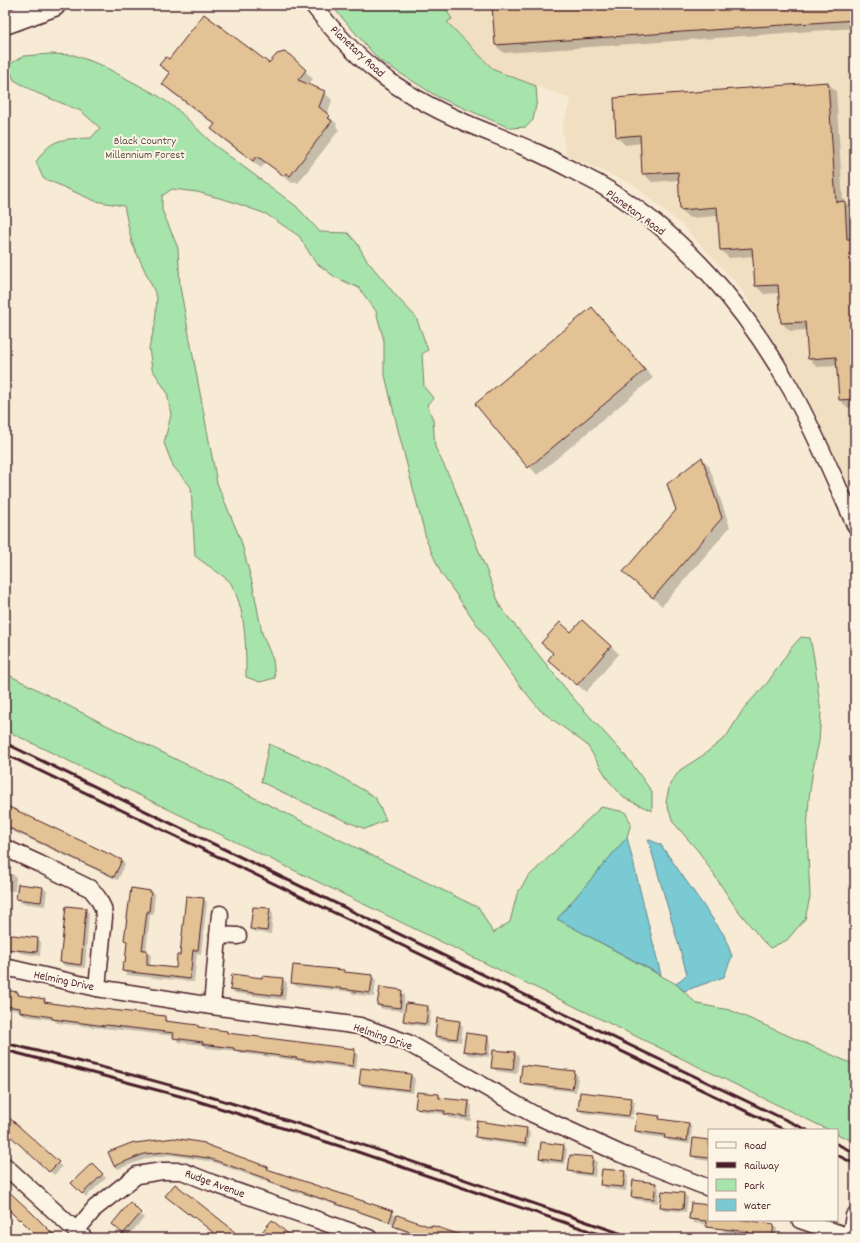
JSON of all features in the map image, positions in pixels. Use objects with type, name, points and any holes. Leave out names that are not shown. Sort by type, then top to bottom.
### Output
[{"type":"main road","points":[[5,23],[54,5]]},
{"type":"street","name":"Planetary Road","points":[[314,5],[337,34],[374,70],[404,91],[464,122],[537,152],[598,184],[637,210],[681,246],[709,274],[735,304],[774,361],[807,420],[855,525]]},
{"type":"street","points":[[5,848],[91,890],[98,898],[103,908],[104,917],[97,988]]},
{"type":"street","points":[[212,1006],[220,914]]},
{"type":"street","points":[[218,935],[238,936]]},
{"type":"street","name":"Helming Drive","points":[[5,968],[97,988],[212,1006],[360,1026],[408,1043],[533,1114],[621,1154],[708,1188]]},
{"type":"street","points":[[5,1166],[80,1235]]},
{"type":"street","name":"Rudge Avenue","points":[[80,1235],[95,1208],[137,1175],[162,1171],[182,1171],[369,1238]]},
{"type":"street","points":[[803,1221],[850,1238],[854,1216]]},
{"type":"shaded area","points":[[431,5],[855,5],[855,502],[808,399],[740,287],[683,226],[634,185],[566,155],[562,128],[571,99],[494,70]]},
{"type":"green space","points":[[331,5],[443,5],[452,19],[447,22],[494,70],[536,86],[537,100],[533,120],[526,127],[510,128],[438,97],[379,60]]},
{"type":"green space","name":"Black Country Millennium Forest","points":[[50,54],[74,55],[101,65],[157,95],[177,109],[213,144],[296,206],[320,232],[348,233],[357,243],[366,259],[397,297],[416,317],[428,350],[422,354],[424,387],[434,399],[427,404],[433,420],[435,447],[453,484],[501,608],[574,699],[630,761],[652,792],[652,811],[624,798],[609,781],[587,745],[540,710],[518,683],[441,573],[427,542],[399,434],[384,371],[384,341],[376,311],[359,288],[335,277],[315,262],[299,236],[266,214],[230,201],[197,192],[172,189],[162,196],[162,210],[178,248],[180,287],[217,483],[241,541],[253,586],[262,633],[273,660],[275,678],[260,682],[246,677],[244,628],[235,592],[230,582],[195,556],[191,487],[173,466],[164,443],[171,415],[167,392],[152,369],[149,348],[155,325],[157,297],[132,243],[124,206],[95,201],[43,178],[36,162],[47,148],[53,144],[66,139],[91,138],[100,128],[81,111],[37,93],[14,80],[8,65],[24,56]]},
{"type":"green space","points":[[801,637],[810,638],[821,713],[819,741],[809,798],[807,832],[810,897],[805,919],[787,940],[770,948],[736,908],[699,852],[673,822],[666,802],[670,784],[680,770],[702,756],[726,737],[744,708],[768,682],[791,648]]},
{"type":"green space","points":[[5,673],[100,722],[479,908],[493,933],[510,922],[517,894],[528,877],[601,807],[625,812],[631,823],[627,837],[557,919],[676,984],[697,1004],[730,1010],[855,1065],[855,1142],[838,1134],[838,1129],[827,1129],[5,730]]},
{"type":"green space","points":[[269,744],[329,770],[375,797],[386,820],[365,829],[261,782]]},
{"type":"water","points":[[627,837],[661,975],[557,919]]},
{"type":"water","points":[[648,839],[661,845],[724,935],[732,956],[724,977],[684,991],[676,984],[687,974]]},
{"type":"building","points":[[492,5],[855,5],[855,20],[495,45]]},
{"type":"building","points":[[204,14],[269,63],[277,54],[284,52],[290,55],[306,70],[298,80],[325,91],[319,107],[330,116],[328,118],[332,121],[290,176],[286,173],[284,176],[257,156],[253,161],[211,129],[215,124],[162,84],[170,73],[159,65],[166,57],[169,59]]},
{"type":"building","points":[[828,82],[836,202],[845,201],[847,239],[855,239],[855,399],[839,400],[836,357],[808,359],[805,322],[781,323],[778,285],[755,286],[752,248],[720,250],[717,207],[680,210],[678,172],[642,174],[640,135],[616,137],[614,98]]},
{"type":"building","points":[[592,307],[645,370],[528,468],[475,404]]},
{"type":"building","points":[[702,457],[722,518],[653,598],[623,572],[676,510],[667,484]]},
{"type":"building","points":[[582,620],[611,646],[577,685],[548,660],[553,653],[541,643],[560,622],[571,632]]},
{"type":"building","points":[[5,805],[122,860],[114,877],[5,826]]},
{"type":"building","points":[[18,884],[43,887],[41,902],[16,899]]},
{"type":"building","points":[[131,888],[151,891],[142,950],[147,950],[147,965],[176,968],[177,955],[180,955],[186,896],[204,898],[198,950],[193,950],[190,979],[122,971],[123,962],[125,963],[127,941],[124,940]]},
{"type":"building","points":[[66,906],[86,908],[81,965],[60,962]]},
{"type":"building","points":[[253,907],[270,908],[267,931],[250,929]]},
{"type":"building","points":[[5,934],[38,938],[37,952],[5,949]]},
{"type":"building","points":[[293,965],[344,970],[344,972],[373,975],[370,993],[348,989],[291,983]]},
{"type":"building","points":[[232,974],[262,978],[262,976],[283,978],[281,996],[230,990]]},
{"type":"building","points":[[380,987],[402,990],[400,1008],[377,1005]]},
{"type":"building","points":[[5,990],[18,992],[18,995],[45,999],[44,1002],[85,1008],[165,1016],[165,1021],[198,1025],[198,1027],[227,1031],[227,1033],[355,1049],[353,1066],[234,1050],[234,1048],[202,1044],[203,1042],[173,1038],[174,1033],[52,1019],[52,1017],[20,1012],[20,1008],[5,1006]]},
{"type":"building","points":[[406,1003],[428,1006],[426,1024],[403,1021]]},
{"type":"building","points":[[437,1018],[460,1021],[457,1039],[435,1036]]},
{"type":"building","points":[[466,1033],[488,1036],[486,1054],[463,1051]]},
{"type":"building","points":[[493,1050],[515,1052],[513,1070],[491,1068]]},
{"type":"building","points":[[522,1065],[575,1071],[572,1089],[520,1083]]},
{"type":"building","points":[[361,1068],[411,1074],[409,1090],[359,1084]]},
{"type":"building","points":[[417,1092],[439,1094],[439,1098],[469,1101],[467,1117],[444,1114],[445,1111],[415,1108]]},
{"type":"building","points":[[580,1092],[632,1098],[629,1116],[578,1110]]},
{"type":"building","points":[[637,1113],[660,1116],[659,1119],[689,1123],[687,1141],[664,1138],[665,1135],[635,1131]]},
{"type":"building","points":[[5,1114],[59,1162],[49,1172],[5,1131]]},
{"type":"building","points":[[477,1121],[527,1128],[525,1144],[475,1137]]},
{"type":"building","points":[[174,1138],[205,1143],[268,1167],[267,1169],[393,1211],[389,1222],[269,1182],[270,1180],[208,1158],[165,1152],[144,1154],[114,1166],[108,1152],[134,1142]]},
{"type":"building","points":[[693,1138],[708,1140],[708,1158],[691,1156]]},
{"type":"building","points":[[541,1142],[564,1145],[562,1161],[539,1158]]},
{"type":"building","points":[[570,1155],[593,1157],[591,1174],[568,1171]]},
{"type":"building","points":[[92,1163],[103,1174],[82,1194],[71,1183]]},
{"type":"building","points":[[602,1169],[625,1171],[623,1187],[600,1185]]},
{"type":"building","points":[[633,1180],[656,1183],[654,1199],[631,1197]]},
{"type":"building","points":[[175,1184],[241,1238],[220,1238],[165,1196]]},
{"type":"building","points":[[5,1188],[57,1238],[39,1238],[20,1219],[19,1220],[5,1206]]},
{"type":"building","points":[[662,1191],[684,1193],[683,1209],[660,1207]]},
{"type":"building","points":[[130,1202],[141,1213],[123,1234],[112,1224]]},
{"type":"building","points":[[691,1203],[708,1205],[708,1221],[752,1221],[774,1224],[772,1238],[749,1238],[749,1232],[706,1227],[706,1221],[689,1219]]},
{"type":"building","points":[[397,1215],[431,1227],[431,1225],[464,1236],[464,1238],[433,1238],[420,1233],[419,1235],[393,1226]]},
{"type":"building","points":[[272,1220],[293,1238],[257,1238]]},
{"type":"railway","points":[[5,743],[805,1129]]},
{"type":"railway","points":[[5,754],[783,1129]]},
{"type":"railway","points":[[5,1043],[149,1079],[307,1127],[634,1238]]},
{"type":"railway","points":[[5,1050],[191,1099],[352,1150],[610,1238]]},
{"type":"railway","points":[[838,1144],[855,1153]]},
{"type":"railway","points":[[838,1156],[855,1164]]}]
